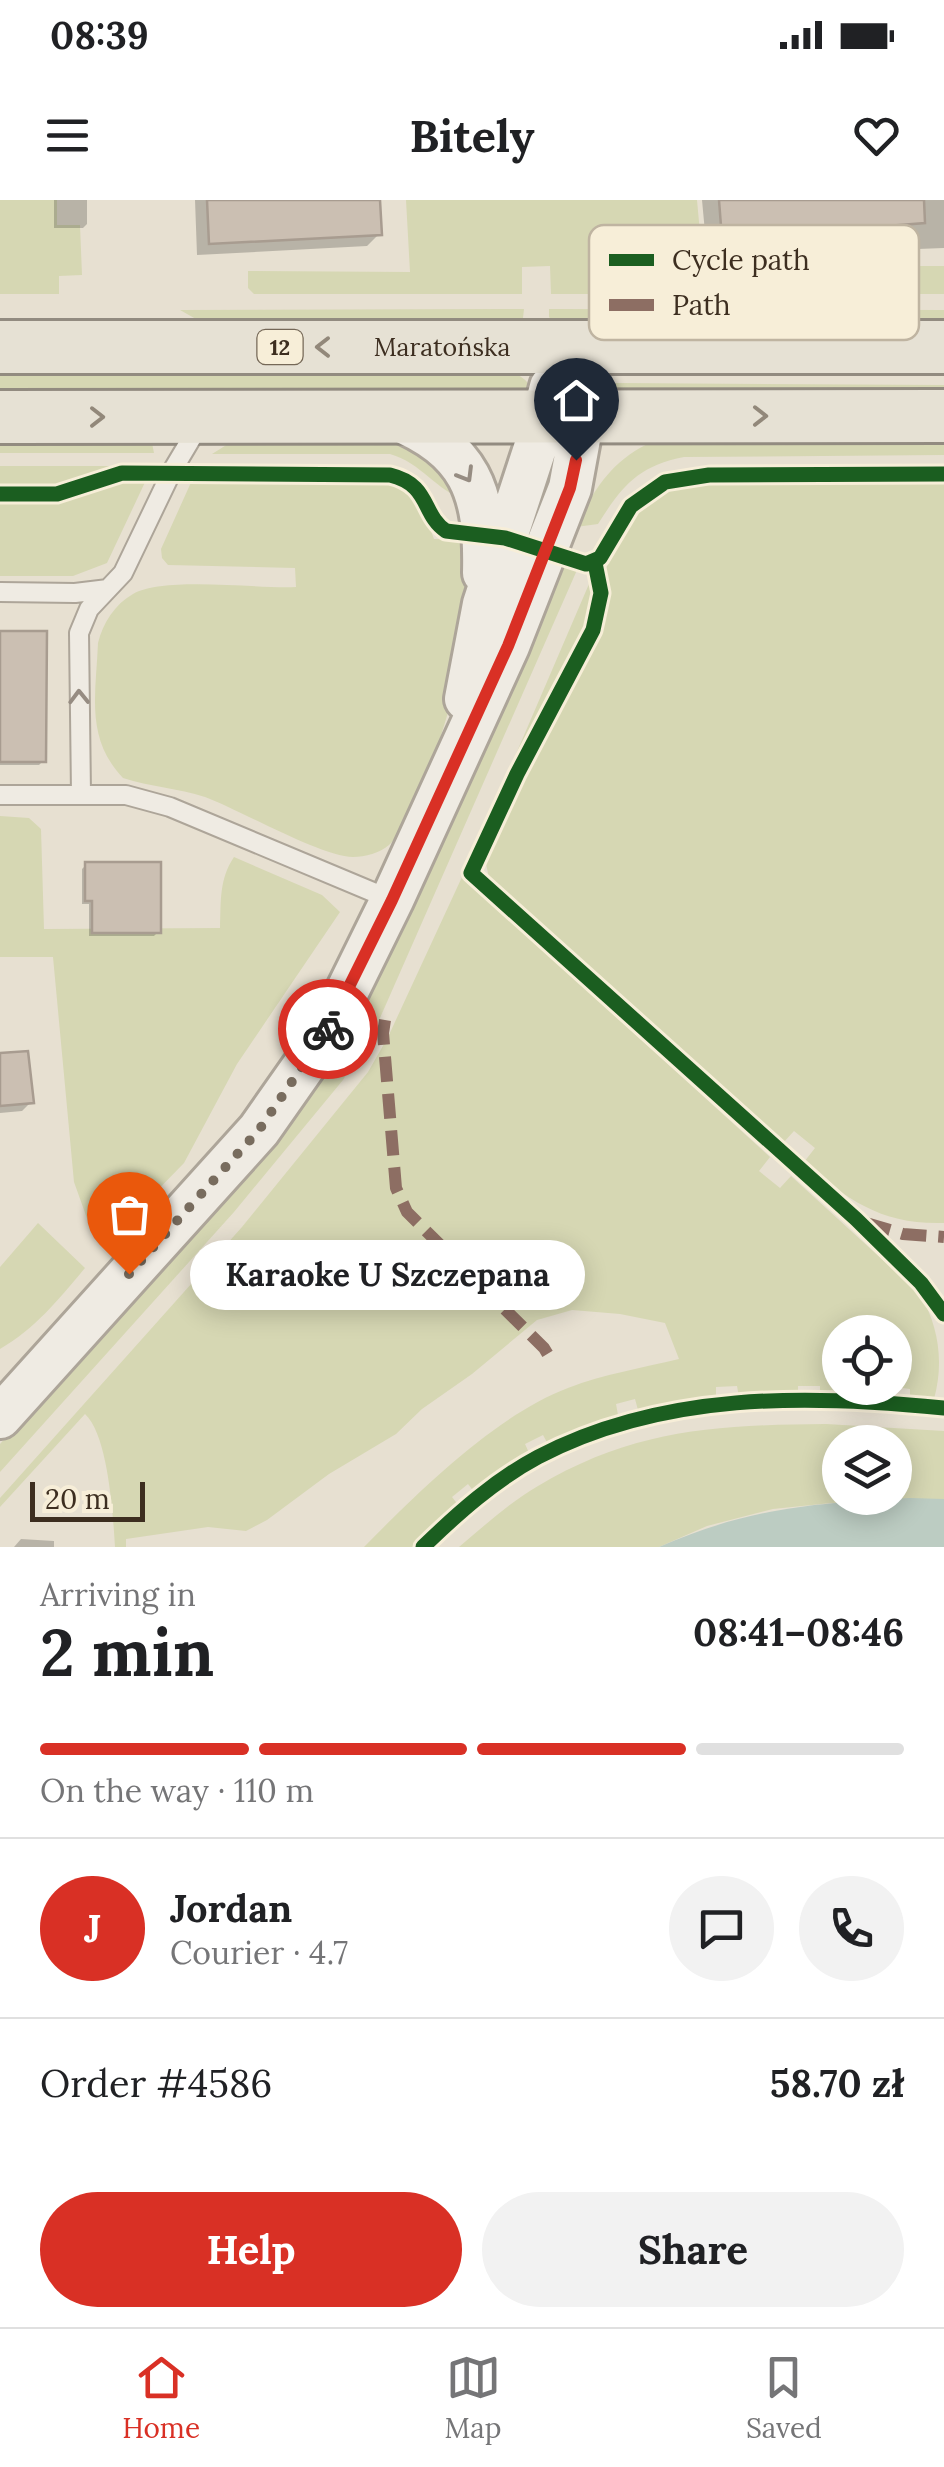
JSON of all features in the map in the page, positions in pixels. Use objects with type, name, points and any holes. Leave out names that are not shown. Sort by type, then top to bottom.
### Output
[{"type":"main road","name":"Maratońska","points":[[0,346],[944,347]]},
{"type":"main road","points":[[0,417],[944,416]]},
{"type":"street","points":[[452,763],[484,604],[561,416],[560,347]]},
{"type":"street","points":[[0,1417],[259,1130],[324,1036],[392,900],[508,646],[570,488],[578,450],[561,416]]},
{"type":"street","points":[[570,488],[621,438],[662,416]]},
{"type":"street","points":[[391,417],[440,441],[472,482],[484,535],[484,604]]},
{"type":"lane","points":[[81,794],[78,644],[90,608],[123,573],[172,471],[204,416]]},
{"type":"lane","points":[[0,592],[108,589]]},
{"type":"lane","points":[[0,795],[126,796],[170,807],[392,900]]},
{"type":"green space","points":[[0,200],[57,200],[57,225],[80,225],[82,275],[59,276],[59,294],[0,294]]},
{"type":"green space","points":[[406,200],[697,200],[699,225],[589,225],[589,294],[551,294],[550,266],[522,267],[522,294],[254,294],[248,288],[248,271],[410,272]]},
{"type":"green space","points":[[919,266],[944,266],[944,294],[919,294]]},
{"type":"green space","points":[[524,309],[517,325],[203,323],[180,310]]},
{"type":"green space","points":[[549,309],[589,309],[589,325],[556,325],[549,317]]},
{"type":"green space","points":[[919,310],[944,310],[944,326],[919,326]]},
{"type":"green space","points":[[0,367],[508,370],[526,381],[531,393],[0,395]]},
{"type":"green space","points":[[944,385],[944,395],[603,390],[604,386]]},
{"type":"green space","points":[[0,437],[152,443],[154,453],[0,453]]},
{"type":"green space","points":[[944,437],[944,455],[684,457],[643,472],[624,488],[598,524],[576,527],[606,477],[626,457],[652,442]]},
{"type":"green space","points":[[390,438],[414,444],[466,500],[390,454],[212,454],[236,439]]},
{"type":"green space","points":[[0,466],[117,466],[60,487],[0,487]]},
{"type":"green space","points":[[147,478],[107,563],[73,576],[0,576],[0,500],[70,499],[130,479]]},
{"type":"green space","points":[[193,478],[385,480],[413,495],[434,539],[468,540],[467,621],[448,712],[414,807],[401,830],[381,850],[358,857],[339,855],[205,797],[123,778],[111,763],[95,715],[98,643],[103,628],[121,603],[133,594],[166,586],[296,587],[295,568],[168,565],[161,549]]},
{"type":"green space","points":[[944,481],[944,1223],[922,1223],[868,1208],[820,1176],[804,1162],[815,1148],[794,1131],[783,1143],[489,878],[485,859],[606,614],[606,568],[623,529],[634,512],[657,493],[692,483]]},
{"type":"green space","points":[[561,563],[577,570],[380,1018],[343,1080],[234,1212],[0,1472],[0,1444],[223,1196],[323,1077],[370,995]]},
{"type":"green space","points":[[592,577],[589,617],[476,847]]},
{"type":"green space","points":[[0,816],[29,818],[41,829],[44,929],[220,928],[223,882],[234,857],[322,895],[340,912],[237,1064],[184,1163],[106,1243],[89,1224],[74,1182],[53,957],[0,957]]},
{"type":"green space","points":[[462,877],[770,1157],[759,1171],[780,1188],[791,1176],[920,1294],[938,1345],[934,1399],[912,1397],[912,1315],[822,1315],[822,1395],[820,1386],[798,1386],[798,1395],[739,1397],[737,1386],[716,1387],[716,1398],[638,1410],[635,1399],[616,1404],[618,1415],[549,1446],[543,1435],[525,1444],[530,1455],[475,1493],[468,1484],[452,1497],[459,1506],[416,1547],[364,1547],[459,1457],[513,1416],[582,1383],[679,1359],[665,1323],[572,1310],[537,1320],[422,1409],[396,1434],[246,1531],[208,1527],[126,1539],[126,1547],[115,1547],[104,1457],[93,1424],[85,1414],[0,1507],[0,1498],[242,1227],[368,1072]]},
{"type":"green space","points":[[38,1223],[85,1268],[36,1322],[0,1349],[0,1267]]},
{"type":"green space","points":[[826,1424],[843,1425],[822,1425],[822,1504],[773,1509],[707,1526],[659,1547],[459,1547],[527,1493],[608,1452],[677,1434],[749,1426]]},
{"type":"green space","points":[[912,1429],[944,1431],[944,1499],[912,1500]]},
{"type":"shaded area","points":[[912,1498],[944,1499],[944,1547],[659,1547],[722,1524],[822,1505],[822,1515],[912,1515]]},
{"type":"building","points":[[207,200],[380,200],[382,235],[209,244]]},
{"type":"building","points":[[719,200],[924,200],[925,223],[721,225]]},
{"type":"building","points":[[0,631],[47,631],[46,762],[0,762]]},
{"type":"building","points":[[85,862],[161,862],[161,933],[92,933],[92,901],[85,901]]},
{"type":"building","points":[[28,1051],[34,1103],[0,1106],[0,1053]]},
{"type":"marked path","points":[[385,1020],[396,1188],[407,1212],[544,1348],[553,1363]]},
{"type":"marked path","points":[[866,1223],[903,1234],[944,1237]]},
{"type":"cycle path","points":[[0,494],[57,494],[122,473],[390,475],[413,486],[446,531],[505,538],[586,564],[600,558],[631,506],[665,482],[709,475],[944,474]]},
{"type":"cycle path","points":[[595,563],[601,593],[593,630],[517,774],[471,873],[856,1219],[921,1283],[944,1314]]},
{"type":"cycle path","points":[[423,1547],[478,1498],[522,1466],[585,1436],[634,1420],[685,1409],[788,1400],[944,1408]]},
{"type":"way so far","points":[[129,1274],[259,1130],[328,1029]]},
{"type":"place","name":"Karaoke U Szczepana","points":[[129,1274]]},
{"type":"route","points":[[328,1029],[363,962],[508,646],[570,488],[576,460]]}]
